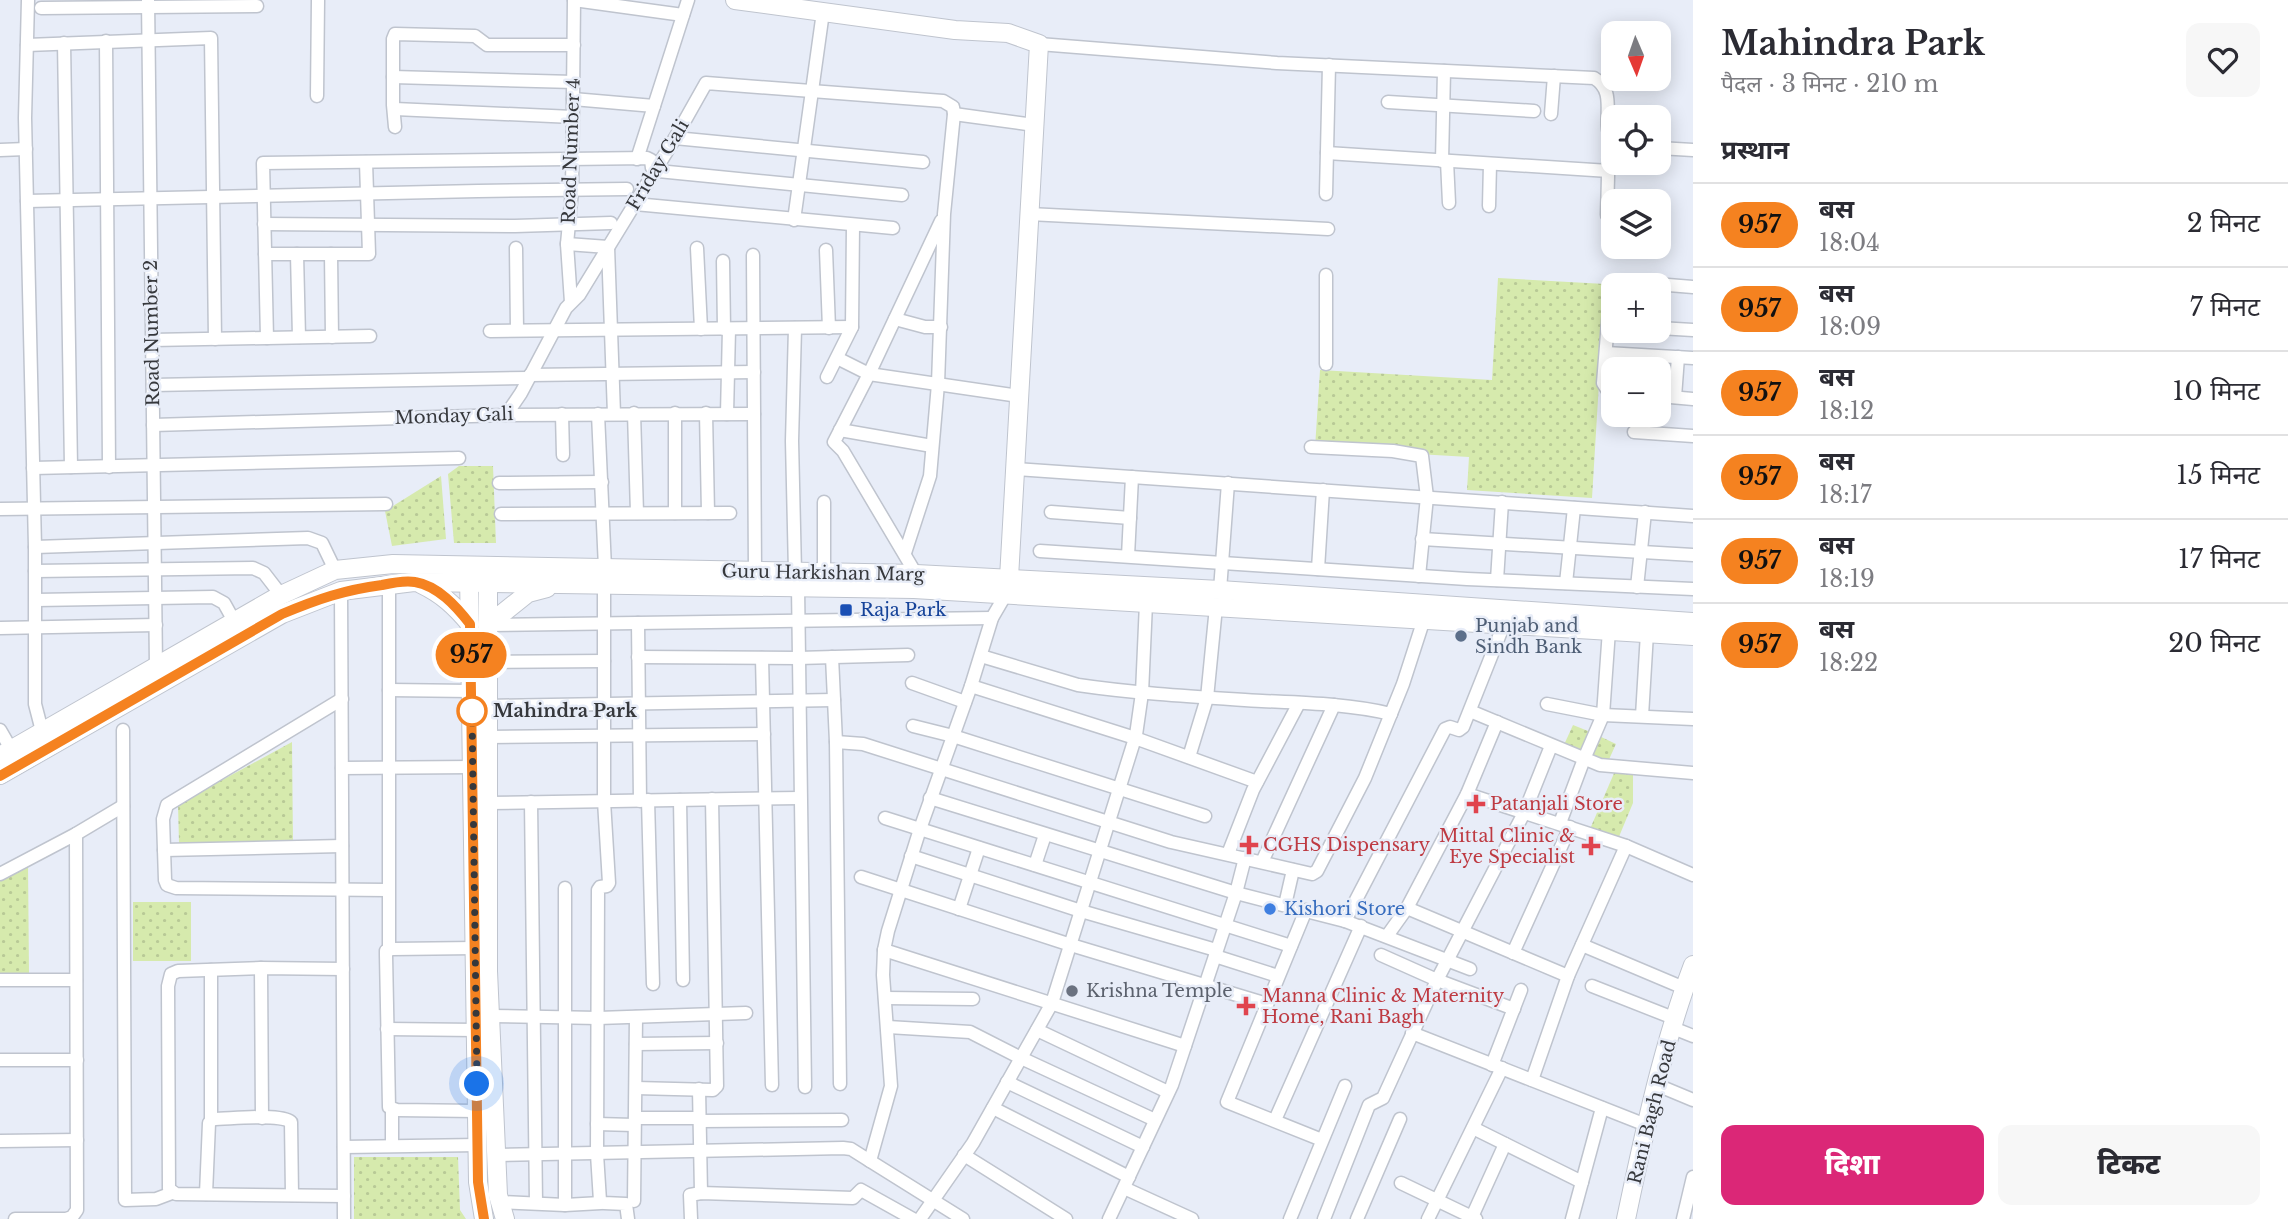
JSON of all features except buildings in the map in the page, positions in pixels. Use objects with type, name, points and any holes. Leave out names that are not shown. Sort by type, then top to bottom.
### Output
[{"type":"main road","points":[[735,0],[955,30],[1008,33],[1039,44],[1010,587]]},
{"type":"main road","name":"Guru Harkishan Marg","points":[[6,752],[281,595],[335,570],[393,565],[469,574],[796,579],[914,589],[1010,587],[1693,622]]},
{"type":"main road","name":"Guru Harkishan Marg","points":[[488,574],[560,584],[604,576],[755,571],[796,579],[824,572],[916,574],[1146,603],[1218,599],[1424,620],[1693,636]]},
{"type":"main road","points":[[469,574],[488,662],[490,1016],[498,1195],[503,1211]]},
{"type":"main road","name":"Guru Harkishan Marg","points":[[0,775],[282,614],[341,591],[469,574]]},
{"type":"main road","points":[[484,1219],[478,1182],[472,691],[479,624],[488,574]]},
{"type":"main road","points":[[414,582],[447,598],[479,624]]},
{"type":"main road","points":[[479,624],[528,593],[560,584]]},
{"type":"main road","name":"Rani Bagh Road","points":[[1626,1219],[1646,1125],[1674,1023],[1690,977]]},
{"type":"street","points":[[27,0],[26,149],[36,600],[35,704],[42,731]]},
{"type":"street","points":[[317,96],[318,0]]},
{"type":"street","points":[[574,0],[683,15]]},
{"type":"street","name":"Road Number 4","points":[[571,302],[567,244],[573,159],[574,0]]},
{"type":"street","points":[[637,159],[688,0]]},
{"type":"street","points":[[41,8],[148,4],[257,6]]},
{"type":"street","name":"Road Number 2","points":[[148,4],[156,666]]},
{"type":"street","points":[[794,220],[823,12]]},
{"type":"street","points":[[396,127],[393,36],[398,33],[475,36],[487,44],[574,45]]},
{"type":"street","points":[[27,45],[211,38],[215,339]]},
{"type":"street","points":[[106,41],[109,467]]},
{"type":"street","points":[[64,43],[71,467]]},
{"type":"street","points":[[1039,44],[1329,65],[1594,78],[1605,86],[1607,105]]},
{"type":"street","points":[[1326,194],[1329,65]]},
{"type":"street","points":[[1444,71],[1445,161],[1449,203]]},
{"type":"street","points":[[1551,114],[1553,76]]},
{"type":"street","points":[[393,77],[573,82]]},
{"type":"street","name":"Friday Gali","points":[[506,415],[571,302],[579,295],[657,171],[706,83],[812,91]]},
{"type":"street","points":[[812,91],[943,101],[953,107],[944,214],[938,384],[930,476],[905,553]]},
{"type":"street","points":[[573,99],[654,106]]},
{"type":"street","points":[[1388,102],[1534,111]]},
{"type":"street","points":[[395,109],[573,117]]},
{"type":"street","points":[[954,114],[1034,125]]},
{"type":"street","points":[[675,138],[923,162]]},
{"type":"street","points":[[0,150],[26,149]]},
{"type":"street","points":[[1671,149],[1693,150]]},
{"type":"street","points":[[1327,153],[1601,170]]},
{"type":"street","points":[[267,338],[263,163],[650,159],[652,168],[657,171],[902,195]]},
{"type":"street","points":[[265,254],[369,254],[366,162]]},
{"type":"street","points":[[1489,206],[1490,163]]},
{"type":"street","points":[[27,201],[627,189]]},
{"type":"street","points":[[635,204],[893,228]]},
{"type":"street","points":[[916,574],[843,451],[834,442],[944,214]]},
{"type":"street","points":[[1029,214],[1328,229]]},
{"type":"street","points":[[264,224],[515,226],[611,223]]},
{"type":"street","points":[[827,377],[852,327],[853,225]]},
{"type":"street","points":[[567,244],[608,247],[614,414]]},
{"type":"street","points":[[516,248],[517,330]]},
{"type":"street","points":[[697,248],[701,329]]},
{"type":"street","points":[[826,250],[829,328]]},
{"type":"street","points":[[297,254],[299,337]]},
{"type":"street","points":[[331,254],[332,337]]},
{"type":"street","points":[[753,255],[755,571]]},
{"type":"street","points":[[723,261],[727,329],[727,414]]},
{"type":"street","points":[[1326,275],[1326,364]]},
{"type":"street","points":[[1671,286],[1693,287]]},
{"type":"street","points":[[895,319],[925,327],[940,327]]},
{"type":"street","points":[[490,331],[852,327]]},
{"type":"street","points":[[795,328],[792,440],[805,1087]]},
{"type":"street","points":[[1671,329],[1693,330]]},
{"type":"street","points":[[152,340],[370,336]]},
{"type":"street","points":[[1606,357],[1608,343]]},
{"type":"street","points":[[1606,352],[1693,358]]},
{"type":"street","points":[[1675,397],[1678,357]]},
{"type":"street","points":[[837,358],[869,374],[1019,396]]},
{"type":"street","points":[[153,385],[754,372]]},
{"type":"street","points":[[1671,397],[1693,399]]},
{"type":"street","points":[[675,413],[675,513]]},
{"type":"street","points":[[706,413],[708,513]]},
{"type":"street","points":[[562,414],[563,455]]},
{"type":"street","points":[[598,414],[604,576],[604,801],[609,883],[598,890],[597,1154],[601,1203]]},
{"type":"street","points":[[634,414],[637,513]]},
{"type":"street","name":"Monday Gali","points":[[153,425],[506,415],[754,414]]},
{"type":"street","points":[[840,430],[932,446]]},
{"type":"street","points":[[1634,432],[1693,436]]},
{"type":"street","points":[[1311,447],[1393,451],[1422,456],[1427,497],[1419,576]]},
{"type":"street","points":[[33,468],[459,458]]},
{"type":"street","points":[[1015,469],[1693,516]]},
{"type":"street","points":[[1128,556],[1132,477]]},
{"type":"street","points":[[499,483],[601,482]]},
{"type":"street","points":[[1189,757],[1207,698],[1223,563],[1228,483]]},
{"type":"street","points":[[1318,569],[1323,490]]},
{"type":"street","points":[[824,502],[824,572]]},
{"type":"street","points":[[1497,580],[1502,502]]},
{"type":"street","points":[[0,509],[386,504]]},
{"type":"street","points":[[1566,583],[1574,508]]},
{"type":"street","points":[[1051,512],[1130,518]]},
{"type":"street","points":[[1637,587],[1645,512]]},
{"type":"street","points":[[501,514],[730,513]]},
{"type":"street","points":[[35,547],[316,539],[321,543],[335,570]]},
{"type":"street","points":[[1422,539],[1693,555]]},
{"type":"street","points":[[1040,551],[1419,576],[1693,589]]},
{"type":"street","points":[[35,570],[253,568],[264,573],[281,595]]},
{"type":"street","points":[[389,583],[389,949],[386,955],[388,1101],[392,1109],[392,1145]]},
{"type":"street","points":[[870,1161],[891,1086],[884,950],[911,856],[992,618],[1010,587]]},
{"type":"street","points":[[341,591],[344,1219]]},
{"type":"street","points":[[36,600],[219,598],[234,621]]},
{"type":"street","points":[[920,1219],[993,1108],[1052,1003],[1135,738],[1142,693],[1146,603]]},
{"type":"street","points":[[479,624],[992,618]]},
{"type":"street","points":[[836,743],[863,744],[1171,842],[1312,874],[1317,871],[1365,778],[1424,620]]},
{"type":"street","points":[[638,623],[639,737],[653,984]]},
{"type":"street","points":[[1345,921],[1445,729],[1462,729],[1504,624]]},
{"type":"street","points":[[0,628],[156,625]]},
{"type":"street","points":[[1513,953],[1565,825],[1584,760],[1603,715],[1608,631]]},
{"type":"street","points":[[1642,716],[1647,633]]},
{"type":"street","points":[[638,657],[798,658],[908,655]]},
{"type":"street","points":[[981,656],[1078,685],[1142,693],[1334,705],[1391,714]]},
{"type":"street","points":[[832,657],[836,743],[840,1084]]},
{"type":"street","points":[[762,658],[772,1085]]},
{"type":"street","points":[[488,662],[604,661]]},
{"type":"street","points":[[912,682],[965,702]]},
{"type":"street","points":[[971,685],[1135,738],[1257,782]]},
{"type":"street","points":[[389,690],[472,691]]},
{"type":"street","points":[[341,699],[167,805],[163,819],[165,880],[172,888],[388,890]]},
{"type":"street","points":[[488,706],[834,700]]},
{"type":"street","points":[[1228,855],[1257,782],[1299,703]]},
{"type":"street","points":[[1547,704],[1603,715],[1693,719]]},
{"type":"street","points":[[1262,862],[1334,705]]},
{"type":"street","points":[[1470,711],[1584,760],[1611,768],[1693,774]]},
{"type":"street","points":[[1387,936],[1406,908],[1467,794],[1497,722]]},
{"type":"street","points":[[913,726],[953,736],[1205,817]]},
{"type":"street","points":[[0,730],[6,752]]},
{"type":"street","points":[[123,730],[125,1200],[156,1199],[172,1193],[344,1196]]},
{"type":"street","points":[[488,737],[764,734]]},
{"type":"street","points":[[1324,1219],[1368,1105],[1383,1098],[1437,979],[1525,811],[1551,746]]},
{"type":"street","points":[[342,768],[473,766]]},
{"type":"street","points":[[1467,794],[1626,846],[1693,875]]},
{"type":"street","points":[[488,803],[800,798]]},
{"type":"street","points":[[930,798],[1236,893],[1361,926],[1471,970]]},
{"type":"street","points":[[636,1088],[713,1090],[717,1086],[712,799]]},
{"type":"street","points":[[680,800],[683,980]]},
{"type":"street","points":[[531,802],[536,1203]]},
{"type":"street","points":[[0,874],[123,806]]},
{"type":"street","points":[[885,818],[1291,946]]},
{"type":"street","points":[[15,1219],[66,1219],[76,1214],[76,834]]},
{"type":"street","points":[[1035,865],[1045,835]]},
{"type":"street","points":[[164,850],[342,846]]},
{"type":"street","points":[[1532,1080],[1568,975],[1626,846]]},
{"type":"street","points":[[959,909],[979,848]]},
{"type":"street","points":[[911,856],[1216,953],[1278,976]]},
{"type":"street","points":[[1109,1219],[1168,1091],[1185,1046],[1245,858]]},
{"type":"street","points":[[1285,905],[1293,870]]},
{"type":"street","points":[[861,877],[1071,945],[1267,1003]]},
{"type":"street","points":[[565,888],[565,1205]]},
{"type":"street","points":[[1406,908],[1568,975]]},
{"type":"street","points":[[1306,910],[1227,1102],[1322,1140]]},
{"type":"street","points":[[1275,1120],[1361,926]]},
{"type":"street","points":[[1582,945],[1690,977]]},
{"type":"street","points":[[389,949],[475,948]]},
{"type":"street","points":[[884,950],[1185,1046]]},
{"type":"street","points":[[1381,955],[1514,1009]]},
{"type":"street","points":[[261,968],[262,1118]]},
{"type":"street","points":[[172,1193],[169,1189],[169,979],[178,971],[343,969]]},
{"type":"street","points":[[206,1194],[208,1125],[211,1120],[211,970]]},
{"type":"street","points":[[0,980],[76,980]]},
{"type":"street","points":[[1592,986],[1674,1023],[1693,1036]]},
{"type":"street","points":[[1428,1219],[1473,1128],[1497,1066],[1521,990]]},
{"type":"street","points":[[886,998],[972,999]]},
{"type":"street","points":[[490,1016],[598,1018],[746,1013]]},
{"type":"street","points":[[634,1201],[636,1017]]},
{"type":"street","points":[[888,1027],[970,1031],[1021,1058],[1155,1120]]},
{"type":"street","points":[[387,1029],[476,1030]]},
{"type":"street","points":[[1037,1030],[1168,1091]]},
{"type":"street","points":[[1412,1033],[1646,1125]]},
{"type":"street","points":[[636,1044],[717,1043]]},
{"type":"street","points":[[0,1060],[77,1060]]},
{"type":"street","points":[[1007,1082],[1143,1147]]},
{"type":"street","points":[[1657,1084],[1693,1100]]},
{"type":"street","points":[[1290,1219],[1345,1086]]},
{"type":"street","points":[[699,1090],[701,1193]]},
{"type":"street","points":[[993,1108],[1192,1219]]},
{"type":"street","points":[[1572,1219],[1602,1108]]},
{"type":"street","points":[[392,1109],[477,1111]]},
{"type":"street","points":[[211,1120],[283,1118],[291,1122],[292,1195]]},
{"type":"street","points":[[1357,1219],[1400,1119]]},
{"type":"street","points":[[597,1124],[634,1121],[842,1120]]},
{"type":"street","points":[[1473,1128],[1582,1182]]},
{"type":"street","points":[[0,1141],[77,1140]]},
{"type":"street","points":[[1401,1183],[1473,1218],[1505,1144]]},
{"type":"street","points":[[344,1147],[478,1145]]},
{"type":"street","points":[[496,1155],[851,1149],[963,1219]]},
{"type":"street","points":[[964,1155],[1066,1219]]},
{"type":"street","points":[[1683,1219],[1693,1177]]},
{"type":"street","points":[[691,1219],[690,1195],[701,1193],[853,1198],[861,1190],[913,1219]]},
{"type":"street","points":[[503,1211],[536,1203],[626,1204],[628,1219]]},
{"type":"green space","points":[[1498,278],[1601,284],[1601,343],[1592,498],[1467,490],[1469,457],[1315,448],[1320,370],[1492,380]]},
{"type":"green space","points":[[459,466],[493,466],[496,543],[454,543],[448,474]]},
{"type":"green space","points":[[441,476],[446,539],[392,546],[385,511]]},
{"type":"green space","points":[[1573,725],[1593,733],[1583,756],[1563,747]]},
{"type":"green space","points":[[1597,735],[1616,744],[1606,766],[1587,758]]},
{"type":"green space","points":[[292,742],[293,842],[179,843],[178,804]]},
{"type":"green space","points":[[1615,771],[1633,772],[1633,803],[1618,839],[1590,829]]},
{"type":"green space","points":[[28,863],[29,974],[0,974],[0,879]]},
{"type":"green space","points":[[133,902],[191,902],[191,961],[133,961]]},
{"type":"green space","points":[[354,1157],[458,1157],[460,1210],[466,1219],[354,1219]]},
{"type":"bus line","name":"957","points":[[0,776],[282,614],[313,601],[341,591],[414,582],[438,592],[455,605],[470,624],[478,1182],[484,1219]]},
{"type":"place","name":"Raja Park","points":[[846,610]]},
{"type":"place","name":"Punjab and Sindh Bank","points":[[1461,636]]},
{"type":"place","name":"Mahindra Park","points":[[472,711]]},
{"type":"place","name":"Patanjali Store","points":[[1476,804]]},
{"type":"place","name":"CGHS Dispensary","points":[[1249,845]]},
{"type":"place","name":"Mittal Clinic & Eye Specialist","points":[[1591,846]]},
{"type":"place","name":"Kishori Store","points":[[1270,909]]},
{"type":"place","name":"Krishna Temple","points":[[1072,991]]},
{"type":"place","name":"Manna Clinic & Maternity Home, Rani Bagh","points":[[1246,1006]]},
{"type":"route","points":[[472,711],[477,1084]]}]
